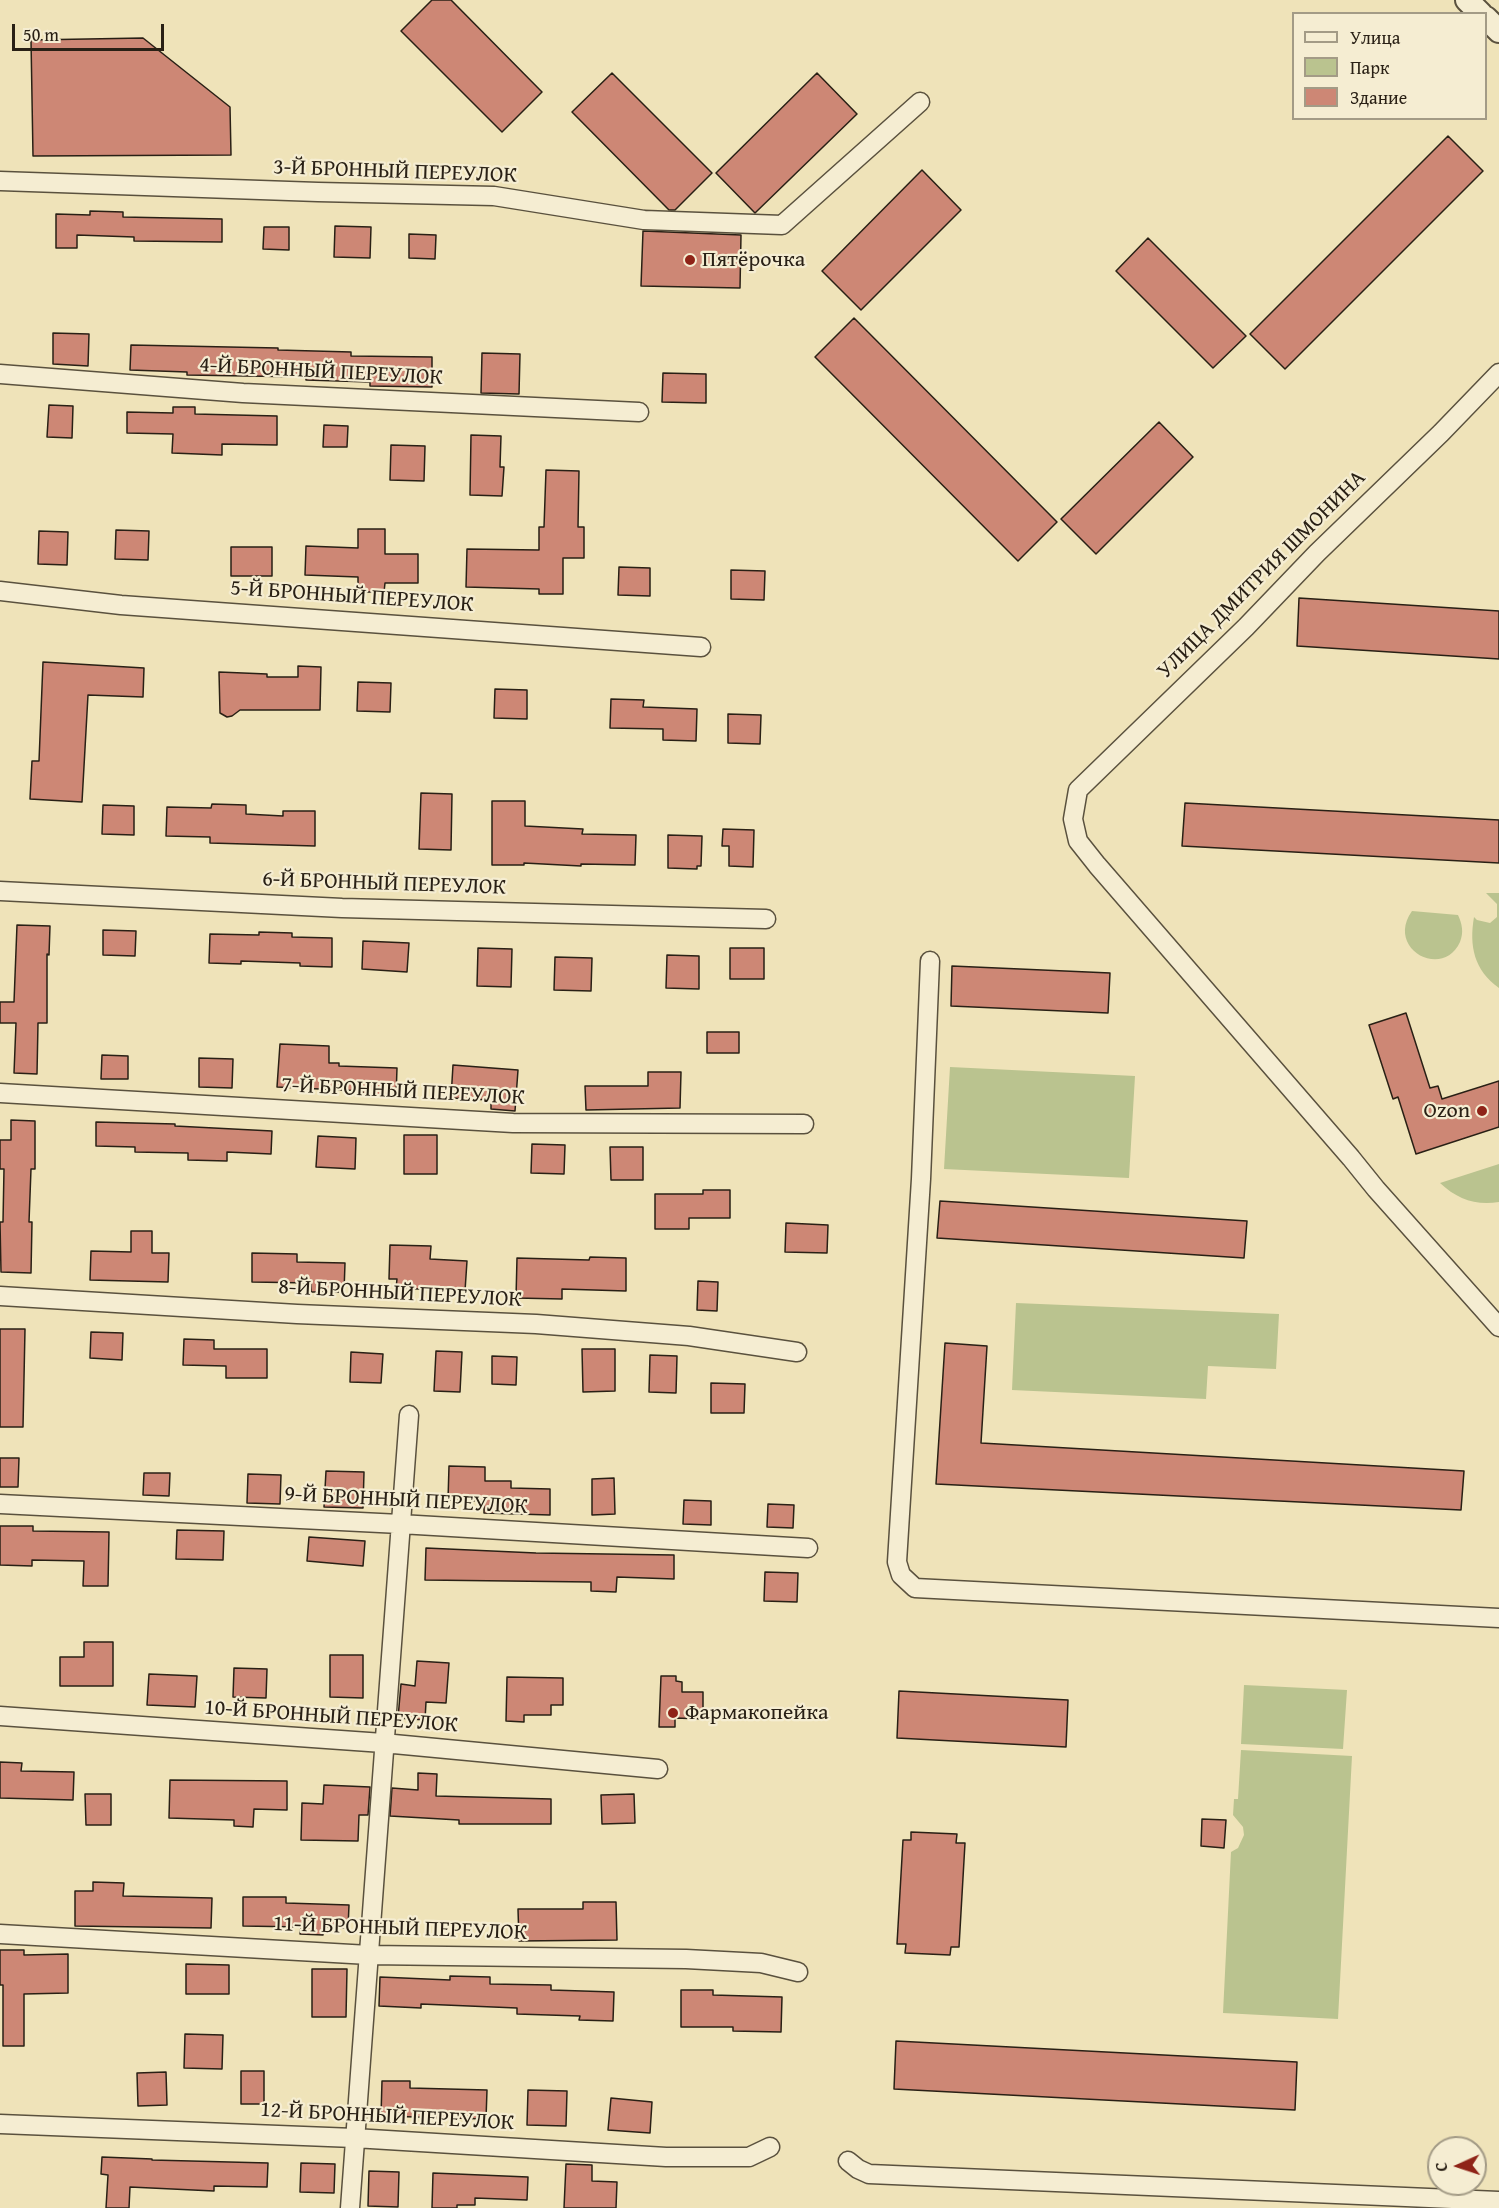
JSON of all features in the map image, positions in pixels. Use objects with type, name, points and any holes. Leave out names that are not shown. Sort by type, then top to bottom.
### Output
[{"type":"street","points":[[1467,0],[1479,12]]},
{"type":"street","points":[[1487,20],[1499,31]]},
{"type":"street","name":"3-Й БРОННЫЙ ПЕРЕУЛОК","points":[[0,181],[494,196],[644,220],[782,225],[920,102]]},
{"type":"street","name":"УЛИЦА ДМИТРИЯ ШМОНИНА","points":[[1499,373],[1441,433],[1317,553],[1246,627],[1078,790],[1073,819],[1078,841],[1097,865],[1376,1189],[1499,1327]]},
{"type":"street","name":"4-Й БРОННЫЙ ПЕРЕУЛОК","points":[[0,374],[243,393],[639,412]]},
{"type":"street","name":"5-Й БРОННЫЙ ПЕРЕУЛОК","points":[[0,591],[121,605],[701,647]]},
{"type":"street","name":"6-Й БРОННЫЙ ПЕРЕУЛОК","points":[[0,891],[342,908],[766,919]]},
{"type":"street","points":[[930,962],[921,1179],[897,1562],[901,1575],[915,1588],[1499,1618]]},
{"type":"street","name":"7-Й БРОННЫЙ ПЕРЕУЛОК","points":[[0,1093],[513,1123],[804,1124]]},
{"type":"street","name":"8-Й БРОННЫЙ ПЕРЕУЛОК","points":[[0,1296],[297,1314],[536,1324],[689,1336],[797,1352]]},
{"type":"street","points":[[350,2208],[409,1415]]},
{"type":"street","name":"9-Й БРОННЫЙ ПЕРЕУЛОК","points":[[0,1504],[808,1548]]},
{"type":"street","name":"10-Й БРОННЫЙ ПЕРЕУЛОК","points":[[0,1716],[383,1743],[658,1769]]},
{"type":"street","name":"11-Й БРОННЫЙ ПЕРЕУЛОК","points":[[0,1934],[369,1955],[686,1959],[762,1964],[798,1972]]},
{"type":"street","name":"12-Й БРОННЫЙ ПЕРЕУЛОК","points":[[0,2124],[354,2138],[666,2157],[749,2157],[770,2147]]},
{"type":"street","points":[[848,2161],[869,2174],[1499,2201]]},
{"type":"green space","points":[[1486,893],[1499,893],[1499,988],[1484,973],[1475,957],[1473,947],[1474,917],[1490,923],[1497,917],[1497,904]]},
{"type":"green space","points":[[1412,911],[1458,915],[1462,935],[1452,953],[1442,959],[1430,959],[1411,948],[1406,937],[1406,925]]},
{"type":"green space","points":[[950,1067],[1135,1076],[1129,1178],[944,1169]]},
{"type":"green space","points":[[1499,1164],[1499,1202],[1482,1203],[1467,1200],[1440,1183]]},
{"type":"green space","points":[[1016,1303],[1279,1314],[1276,1369],[1208,1366],[1206,1399],[1012,1390]]},
{"type":"green space","points":[[1244,1685],[1347,1690],[1343,1749],[1241,1744]]},
{"type":"green space","points":[[1241,1750],[1352,1756],[1338,2019],[1223,2013],[1231,1852],[1238,1848],[1244,1835],[1243,1827],[1233,1815],[1234,1799],[1238,1799]]},
{"type":"building","points":[[432,0],[451,0],[542,92],[502,132],[401,31]]},
{"type":"building","points":[[143,38],[230,107],[231,155],[33,156],[31,40]]},
{"type":"building","points":[[612,73],[712,173],[675,210],[669,210],[572,112]]},
{"type":"building","points":[[817,73],[857,114],[755,213],[716,173]]},
{"type":"building","points":[[1448,136],[1483,171],[1285,369],[1250,334]]},
{"type":"building","points":[[922,170],[961,210],[861,310],[822,271]]},
{"type":"building","points":[[90,211],[123,212],[123,217],[222,219],[222,242],[134,241],[134,237],[77,235],[77,248],[56,248],[56,214],[90,215]]},
{"type":"building","points":[[335,226],[371,227],[370,258],[334,257]]},
{"type":"building","points":[[264,227],[289,227],[289,250],[263,249]]},
{"type":"building","points":[[643,231],[741,235],[740,288],[641,286]]},
{"type":"building","points":[[409,234],[436,235],[435,259],[409,258]]},
{"type":"building","points":[[1148,238],[1246,336],[1213,368],[1116,271]]},
{"type":"building","points":[[854,318],[1057,522],[1018,561],[815,357]]},
{"type":"building","points":[[53,333],[89,334],[88,366],[53,364]]},
{"type":"building","points":[[131,345],[278,348],[278,350],[351,352],[351,356],[432,357],[432,387],[370,386],[370,382],[306,380],[306,377],[187,375],[187,372],[130,370]]},
{"type":"building","points":[[482,353],[520,354],[519,394],[481,393]]},
{"type":"building","points":[[663,373],[706,374],[706,403],[662,402]]},
{"type":"building","points":[[49,405],[73,406],[72,438],[47,437]]},
{"type":"building","points":[[173,407],[195,407],[195,414],[277,416],[277,445],[222,444],[222,455],[172,453],[173,434],[127,433],[127,412],[173,413]]},
{"type":"building","points":[[1159,422],[1193,457],[1096,554],[1061,519]]},
{"type":"building","points":[[324,425],[348,426],[347,447],[323,447]]},
{"type":"building","points":[[471,435],[501,436],[500,467],[504,467],[502,496],[470,495]]},
{"type":"building","points":[[391,445],[425,446],[424,481],[390,480]]},
{"type":"building","points":[[546,470],[579,471],[578,527],[584,527],[584,558],[563,558],[563,594],[539,594],[539,589],[466,587],[467,549],[539,550],[539,527],[544,527]]},
{"type":"building","points":[[358,529],[385,529],[385,554],[418,554],[418,583],[385,583],[384,592],[358,592],[358,577],[305,575],[306,546],[358,548]]},
{"type":"building","points":[[116,530],[149,531],[148,560],[115,559]]},
{"type":"building","points":[[39,531],[68,532],[67,565],[38,564]]},
{"type":"building","points":[[231,547],[272,547],[272,576],[231,576]]},
{"type":"building","points":[[619,567],[650,568],[650,596],[618,595]]},
{"type":"building","points":[[731,570],[765,571],[764,600],[731,599]]},
{"type":"building","points":[[1299,598],[1499,611],[1499,659],[1297,646]]},
{"type":"building","points":[[43,662],[144,668],[143,697],[88,695],[82,802],[30,799],[32,761],[39,761]]},
{"type":"building","points":[[298,666],[321,667],[320,710],[240,710],[227,717],[220,713],[219,672],[267,674],[267,677],[298,677]]},
{"type":"building","points":[[358,682],[391,683],[390,712],[357,711]]},
{"type":"building","points":[[495,689],[527,690],[527,719],[494,718]]},
{"type":"building","points":[[611,699],[644,700],[643,707],[697,709],[696,741],[663,740],[663,729],[610,728]]},
{"type":"building","points":[[728,714],[761,715],[760,744],[728,743]]},
{"type":"building","points":[[421,793],[452,794],[451,850],[419,849]]},
{"type":"building","points":[[492,801],[525,801],[525,826],[583,829],[582,834],[636,835],[635,865],[581,864],[581,866],[524,863],[524,865],[492,865]]},
{"type":"building","points":[[1185,803],[1499,820],[1499,863],[1182,846]]},
{"type":"building","points":[[212,804],[246,805],[246,814],[283,816],[283,811],[315,811],[315,846],[210,843],[210,837],[166,836],[167,807],[211,808]]},
{"type":"building","points":[[103,805],[134,806],[134,835],[102,834]]},
{"type":"building","points":[[723,829],[754,830],[753,867],[729,866],[729,846],[722,846]]},
{"type":"building","points":[[668,835],[702,836],[701,866],[697,866],[697,869],[668,868]]},
{"type":"building","points":[[17,925],[50,926],[49,955],[47,954],[47,1023],[38,1023],[37,1074],[14,1073],[16,1023],[0,1023],[0,1002],[14,1002]]},
{"type":"building","points":[[103,930],[136,931],[135,956],[103,955]]},
{"type":"building","points":[[259,932],[292,933],[292,937],[332,938],[332,967],[300,966],[300,963],[241,961],[241,964],[209,963],[210,934],[259,935]]},
{"type":"building","points":[[363,941],[409,943],[407,972],[362,969]]},
{"type":"building","points":[[478,948],[512,949],[511,987],[477,986]]},
{"type":"building","points":[[730,948],[764,948],[764,979],[730,979]]},
{"type":"building","points":[[667,955],[699,956],[699,989],[666,988]]},
{"type":"building","points":[[555,957],[592,958],[591,991],[554,990]]},
{"type":"building","points":[[952,966],[1110,973],[1108,1013],[951,1006]]},
{"type":"building","points":[[1406,1013],[1430,1088],[1438,1086],[1442,1099],[1499,1081],[1499,1127],[1416,1154],[1398,1097],[1393,1099],[1369,1025]]},
{"type":"building","points":[[707,1032],[739,1032],[739,1053],[707,1053]]},
{"type":"building","points":[[280,1044],[329,1046],[329,1063],[339,1063],[339,1066],[397,1068],[396,1097],[363,1096],[363,1091],[277,1087]]},
{"type":"building","points":[[102,1055],[128,1056],[128,1079],[101,1079]]},
{"type":"building","points":[[199,1058],[233,1059],[232,1088],[199,1087]]},
{"type":"building","points":[[453,1065],[518,1070],[515,1111],[491,1109],[491,1100],[451,1098]]},
{"type":"building","points":[[648,1072],[681,1072],[680,1108],[586,1110],[585,1086],[648,1086]]},
{"type":"building","points":[[11,1120],[35,1121],[35,1169],[31,1169],[29,1222],[32,1222],[31,1273],[1,1272],[0,1222],[3,1222],[4,1169],[0,1169],[0,1140],[11,1140]]},
{"type":"building","points":[[96,1122],[175,1124],[175,1126],[272,1131],[271,1154],[227,1152],[227,1161],[188,1160],[188,1153],[135,1152],[135,1147],[96,1146]]},
{"type":"building","points":[[404,1135],[437,1135],[437,1174],[404,1174]]},
{"type":"building","points":[[318,1136],[356,1138],[355,1169],[316,1167]]},
{"type":"building","points":[[532,1144],[565,1145],[564,1174],[531,1173]]},
{"type":"building","points":[[610,1147],[643,1147],[643,1180],[611,1180]]},
{"type":"building","points":[[703,1190],[730,1190],[730,1218],[689,1218],[689,1229],[655,1229],[655,1194],[703,1194]]},
{"type":"building","points":[[940,1201],[1247,1221],[1244,1258],[937,1238]]},
{"type":"building","points":[[786,1223],[828,1225],[827,1253],[785,1252]]},
{"type":"building","points":[[131,1231],[152,1231],[152,1253],[169,1253],[168,1282],[90,1280],[91,1251],[131,1252]]},
{"type":"building","points":[[390,1245],[431,1246],[430,1259],[467,1261],[465,1291],[396,1288],[397,1279],[389,1279]]},
{"type":"building","points":[[252,1253],[297,1254],[297,1262],[345,1263],[344,1292],[311,1292],[311,1283],[252,1282]]},
{"type":"building","points":[[590,1257],[626,1258],[626,1291],[562,1289],[562,1299],[516,1298],[517,1258],[589,1260]]},
{"type":"building","points":[[698,1281],[718,1282],[717,1311],[697,1310]]},
{"type":"building","points":[[0,1329],[25,1329],[23,1427],[0,1427]]},
{"type":"building","points":[[91,1332],[123,1333],[122,1360],[90,1358]]},
{"type":"building","points":[[184,1339],[214,1340],[214,1349],[267,1349],[267,1378],[226,1378],[226,1366],[183,1365]]},
{"type":"building","points":[[945,1343],[987,1346],[981,1443],[1464,1471],[1461,1510],[936,1484]]},
{"type":"building","points":[[582,1349],[615,1349],[615,1391],[583,1392]]},
{"type":"building","points":[[436,1351],[462,1352],[460,1392],[434,1391]]},
{"type":"building","points":[[351,1352],[383,1354],[381,1383],[350,1382]]},
{"type":"building","points":[[650,1355],[677,1356],[676,1393],[649,1392]]},
{"type":"building","points":[[492,1356],[517,1357],[516,1385],[492,1384]]},
{"type":"building","points":[[711,1383],[745,1384],[744,1413],[711,1413]]},
{"type":"building","points":[[0,1458],[19,1458],[18,1487],[0,1487]]},
{"type":"building","points":[[449,1466],[485,1467],[485,1481],[511,1481],[511,1488],[550,1489],[550,1515],[484,1513],[484,1501],[448,1500]]},
{"type":"building","points":[[326,1471],[364,1472],[363,1508],[324,1507]]},
{"type":"building","points":[[144,1473],[170,1473],[169,1496],[143,1495]]},
{"type":"building","points":[[248,1474],[281,1475],[280,1504],[247,1503]]},
{"type":"building","points":[[614,1478],[615,1514],[592,1515],[592,1479]]},
{"type":"building","points":[[684,1500],[711,1501],[711,1525],[683,1524]]},
{"type":"building","points":[[768,1504],[794,1505],[793,1528],[767,1527]]},
{"type":"building","points":[[0,1526],[33,1526],[33,1531],[109,1532],[108,1586],[83,1586],[84,1561],[32,1560],[32,1566],[0,1565]]},
{"type":"building","points":[[177,1530],[224,1531],[223,1560],[176,1559]]},
{"type":"building","points":[[309,1537],[365,1541],[363,1566],[307,1561]]},
{"type":"building","points":[[426,1548],[536,1553],[674,1555],[674,1579],[617,1577],[616,1592],[591,1591],[591,1582],[425,1580]]},
{"type":"building","points":[[765,1572],[798,1573],[797,1602],[764,1601]]},
{"type":"building","points":[[84,1642],[113,1642],[113,1686],[60,1686],[60,1657],[84,1657]]},
{"type":"building","points":[[330,1655],[363,1655],[363,1698],[330,1697]]},
{"type":"building","points":[[417,1661],[449,1663],[446,1703],[426,1702],[425,1720],[398,1718],[401,1684],[415,1686]]},
{"type":"building","points":[[234,1668],[267,1669],[266,1698],[233,1697]]},
{"type":"building","points":[[149,1674],[197,1676],[195,1707],[147,1705]]},
{"type":"building","points":[[661,1676],[676,1676],[676,1681],[682,1682],[682,1692],[703,1692],[703,1719],[675,1718],[675,1727],[659,1727]]},
{"type":"building","points":[[507,1677],[563,1678],[563,1705],[551,1705],[551,1715],[524,1715],[524,1722],[506,1721]]},
{"type":"building","points":[[899,1691],[1068,1700],[1066,1747],[897,1738]]},
{"type":"building","points":[[0,1762],[22,1763],[21,1771],[74,1772],[73,1800],[0,1798]]},
{"type":"building","points":[[418,1773],[437,1774],[436,1796],[551,1799],[551,1824],[459,1824],[459,1820],[390,1816],[392,1788],[418,1790]]},
{"type":"building","points":[[170,1780],[287,1781],[287,1810],[254,1809],[253,1827],[234,1826],[234,1820],[169,1818]]},
{"type":"building","points":[[324,1785],[370,1787],[368,1815],[359,1815],[358,1841],[301,1840],[302,1803],[323,1804]]},
{"type":"building","points":[[85,1794],[111,1794],[111,1825],[86,1825]]},
{"type":"building","points":[[634,1794],[635,1823],[602,1824],[601,1795]]},
{"type":"building","points":[[1202,1819],[1226,1820],[1224,1848],[1201,1846]]},
{"type":"building","points":[[911,1832],[957,1834],[956,1843],[965,1843],[959,1947],[951,1947],[950,1955],[905,1953],[906,1944],[897,1944],[903,1840],[911,1840]]},
{"type":"building","points":[[93,1882],[124,1883],[123,1896],[212,1898],[211,1928],[75,1926],[75,1891],[93,1891]]},
{"type":"building","points":[[243,1897],[286,1897],[286,1903],[349,1905],[348,1928],[323,1927],[323,1935],[300,1934],[301,1927],[243,1926]]},
{"type":"building","points":[[583,1902],[616,1902],[617,1940],[519,1941],[518,1909],[583,1909]]},
{"type":"building","points":[[0,1950],[24,1950],[24,1955],[68,1954],[68,1993],[24,1994],[24,2046],[3,2046],[3,1985],[0,1985]]},
{"type":"building","points":[[186,1964],[229,1965],[229,1994],[186,1994]]},
{"type":"building","points":[[312,1969],[347,1969],[346,2017],[312,2017]]},
{"type":"building","points":[[450,1976],[490,1977],[490,1984],[551,1985],[551,1990],[614,1992],[613,2021],[579,2020],[580,2016],[517,2014],[517,2008],[421,2004],[421,2008],[379,2006],[380,1977],[450,1980]]},
{"type":"building","points":[[681,1990],[713,1990],[713,1995],[782,1997],[781,2032],[733,2031],[733,2027],[681,2027]]},
{"type":"building","points":[[185,2034],[223,2035],[222,2069],[184,2068]]},
{"type":"building","points":[[896,2041],[1297,2062],[1295,2110],[894,2089]]},
{"type":"building","points":[[241,2071],[264,2071],[264,2104],[241,2104]]},
{"type":"building","points":[[166,2072],[167,2105],[138,2106],[137,2073]]},
{"type":"building","points":[[382,2081],[410,2081],[410,2088],[487,2090],[486,2119],[381,2116]]},
{"type":"building","points":[[528,2090],[567,2091],[566,2126],[527,2125]]},
{"type":"building","points":[[611,2098],[652,2102],[650,2133],[608,2130]]},
{"type":"building","points":[[102,2157],[268,2163],[267,2187],[214,2186],[214,2191],[130,2187],[129,2208],[106,2208],[108,2175],[101,2174]]},
{"type":"building","points":[[301,2163],[335,2164],[334,2193],[300,2192]]},
{"type":"building","points":[[566,2164],[592,2165],[592,2181],[617,2182],[616,2208],[564,2208]]},
{"type":"building","points":[[369,2171],[399,2172],[398,2207],[368,2206]]},
{"type":"building","points":[[433,2173],[528,2177],[527,2200],[475,2198],[475,2205],[432,2208]]},
{"type":"place","name":"Пятёрочка","points":[[690,260]]},
{"type":"place","name":"Ozon","points":[[1482,1111]]},
{"type":"place","name":"Фармакопейка","points":[[673,1713]]}]
